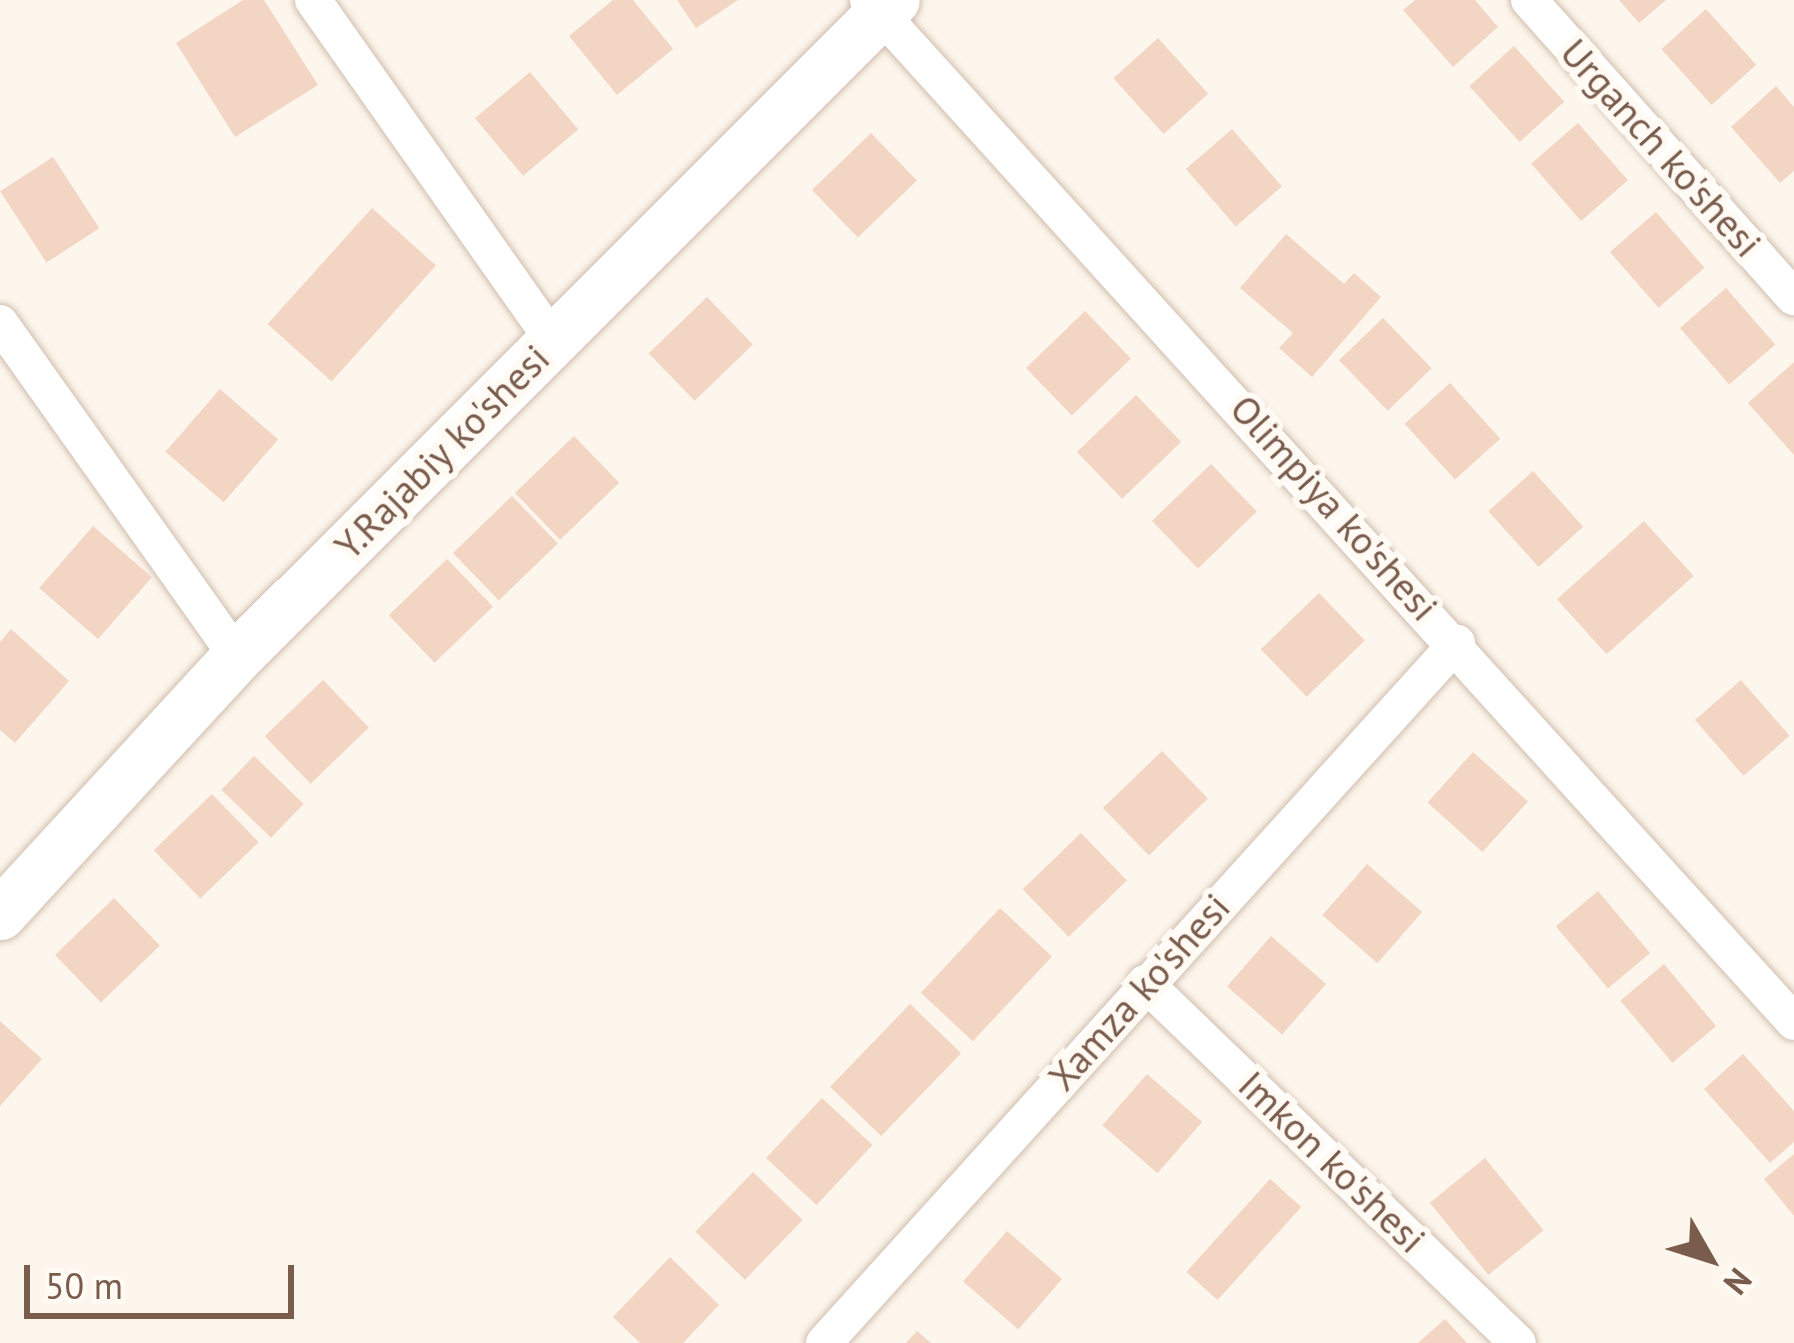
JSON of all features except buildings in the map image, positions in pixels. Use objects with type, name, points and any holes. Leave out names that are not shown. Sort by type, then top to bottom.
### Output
[{"type":"street","points":[[313,0],[554,342]]},
{"type":"street","name":"Urganch ko'shesi","points":[[1529,0],[1794,297]]},
{"type":"street","name":"Y.Rajabiy ko'shesi","points":[[0,914],[237,656],[554,342],[880,5]]},
{"type":"street","name":"Olimpiya ko'shesi","points":[[880,5],[1794,1022]]},
{"type":"street","points":[[0,323],[237,656]]},
{"type":"street","name":"Xamza ko'shesi","points":[[824,1343],[1145,983],[1457,644]]},
{"type":"street","name":"Imkon ko'shesi","points":[[1145,983],[1518,1343]]}]
